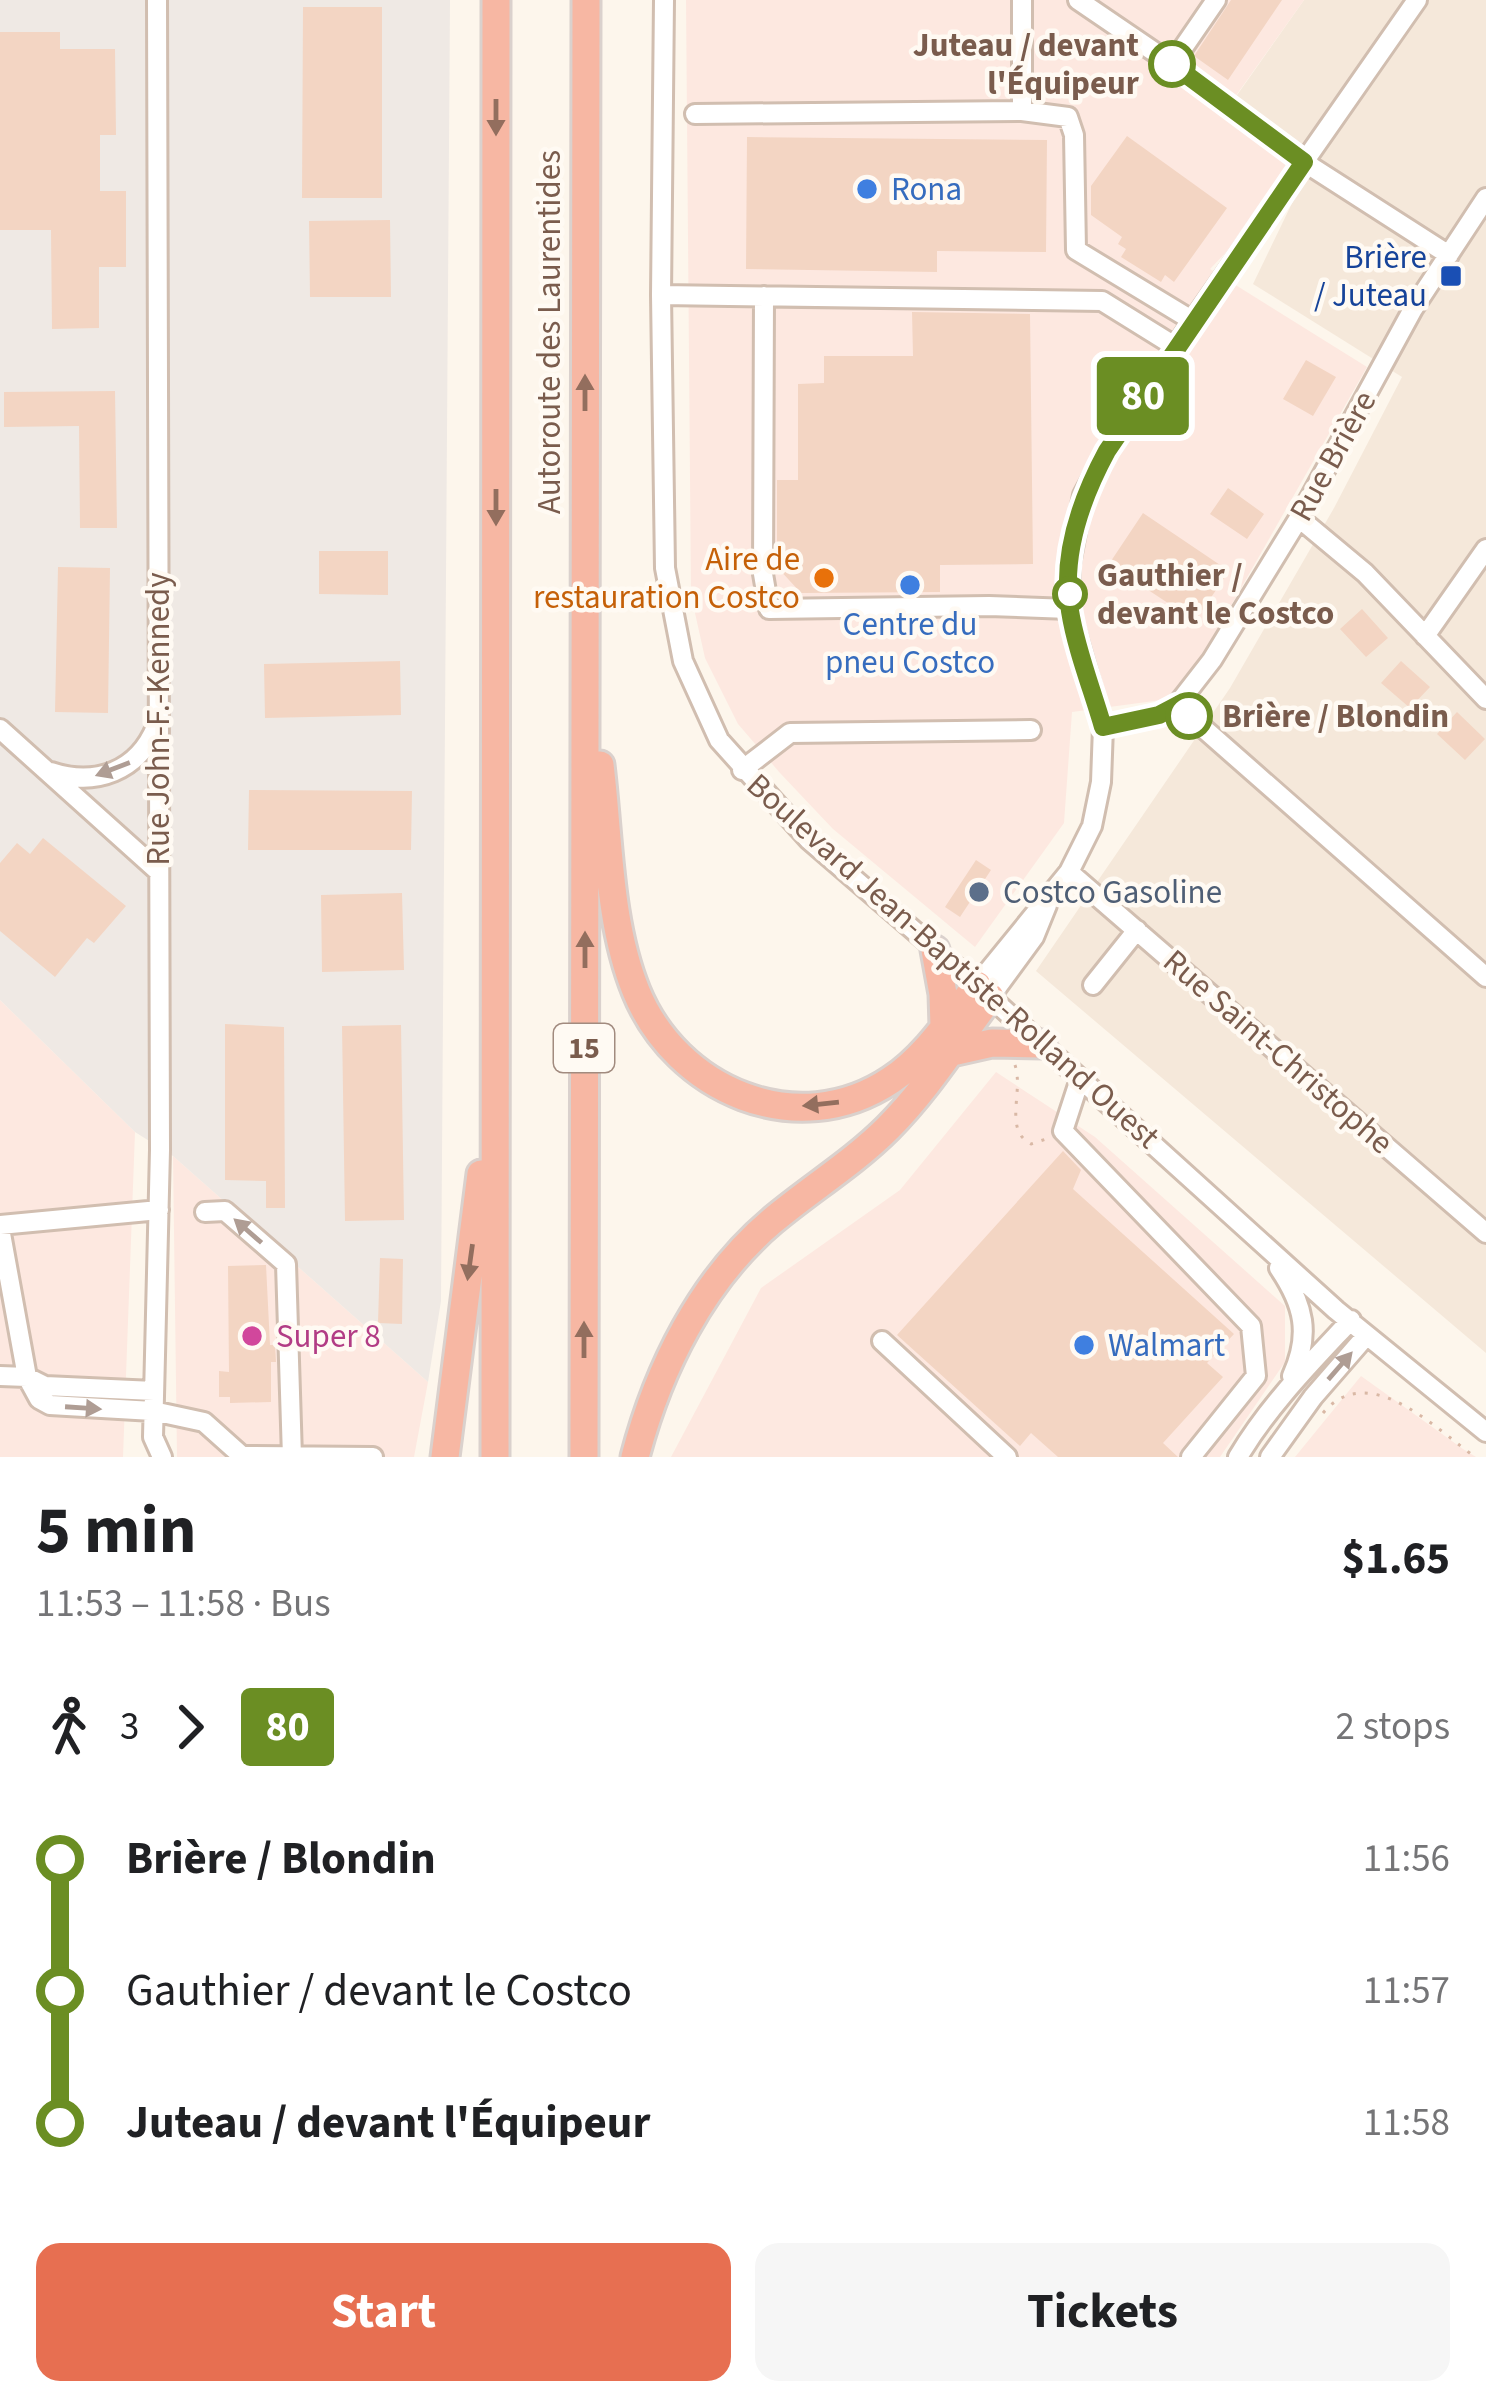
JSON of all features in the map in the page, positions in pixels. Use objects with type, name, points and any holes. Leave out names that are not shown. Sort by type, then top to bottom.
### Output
[{"type":"highway","name":"Autoroute des Laurentides","points":[[496,0],[496,1457]]},
{"type":"highway","name":"Autoroute des Laurentides","points":[[584,1457],[586,0]]},
{"type":"highway","points":[[585,639],[622,945],[644,1008],[669,1048],[701,1076],[733,1094],[773,1105],[808,1106],[846,1101],[889,1082],[948,1039],[1042,1045]]},
{"type":"highway","points":[[935,950],[948,1039]]},
{"type":"highway","points":[[634,1457],[674,1351],[733,1259],[771,1222],[886,1130],[983,991]]},
{"type":"highway","points":[[445,1457],[496,1063]]},
{"type":"street","name":"Rue John-F.-Kennedy","points":[[157,0],[159,1210],[153,1438],[162,1457]]},
{"type":"street","name":"Boulevard Jean-Baptiste-Rolland Ouest","points":[[664,0],[664,568],[683,661],[719,740],[809,840],[1366,1336],[1486,1432]]},
{"type":"street","points":[[1022,0],[1022,112]]},
{"type":"street","points":[[1078,0],[1304,162],[1449,255]]},
{"type":"street","points":[[1172,64],[1216,0]]},
{"type":"street","points":[[983,991],[1020,927],[1069,872],[1091,826],[1101,782],[1103,727],[1069,609],[1072,547],[1083,495],[1192,321],[1418,0]]},
{"type":"street","points":[[695,114],[1022,112],[1068,117],[1072,121],[1076,250],[1192,321]]},
{"type":"street","name":"Rue Brière","points":[[1178,705],[1212,660],[1299,518],[1413,309],[1486,198]]},
{"type":"street","points":[[661,295],[1102,301],[1176,347]]},
{"type":"street","points":[[764,296],[763,574],[769,609],[1069,609]]},
{"type":"street","points":[[1299,518],[1365,573],[1486,699]]},
{"type":"street","points":[[1424,636],[1486,549]]},
{"type":"street","points":[[1103,727],[1159,715],[1178,705],[1486,977]]},
{"type":"street","points":[[46,770],[85,778],[124,768],[140,756],[158,722]]},
{"type":"street","points":[[0,729],[158,871]]},
{"type":"street","points":[[742,770],[790,734],[1031,730]]},
{"type":"street","name":"Rue Saint-Christophe","points":[[1069,872],[1486,1233]]},
{"type":"street","points":[[1093,985],[1137,930]]},
{"type":"street","points":[[1080,1079],[1063,1131],[1251,1326],[1256,1376],[1191,1457]]},
{"type":"street","points":[[159,1210],[0,1226],[32,1390],[50,1405],[154,1401],[204,1422],[243,1457],[373,1457]]},
{"type":"street","points":[[205,1212],[225,1211],[286,1264],[292,1456]]},
{"type":"street","points":[[1269,1249],[1304,1312],[1303,1345],[1285,1391]]},
{"type":"street","points":[[1238,1457],[1285,1391],[1351,1320]]},
{"type":"street","points":[[1270,1457],[1313,1397],[1366,1336]]},
{"type":"street","points":[[882,1341],[1007,1457]]},
{"type":"street","points":[[0,1376],[27,1377]]},
{"type":"street","points":[[140,1457],[153,1438]]},
{"type":"path","points":[[1010,1052],[1020,1082],[1015,1130],[1019,1137],[1039,1144],[1063,1131]]},
{"type":"path","points":[[1317,1420],[1337,1398],[1365,1392],[1397,1402],[1475,1457]]},
{"type":"shaded area","points":[[0,0],[450,0],[441,1301],[428,1382],[173,1156],[135,1132],[0,1000]]},
{"type":"shaded area","points":[[686,0],[1304,0],[1230,104],[1312,162],[1210,269],[1367,367],[1200,660],[1169,699],[1072,712],[1064,823],[975,947],[833,829],[780,773],[738,724],[705,658],[691,595]]},
{"type":"shaded area","points":[[1304,0],[1486,0],[1486,1353],[1036,971],[1230,688],[1334,508],[1402,377],[1253,284],[1312,162],[1230,105]]},
{"type":"shaded area","points":[[0,1000],[135,1132],[123,1457],[0,1457]]},
{"type":"shaded area","points":[[996,1072],[1095,1137],[1285,1306],[1285,1362],[1220,1457],[671,1457],[761,1288],[900,1190]]},
{"type":"shaded area","points":[[173,1156],[428,1382],[414,1457],[177,1457]]},
{"type":"shaded area","points":[[1361,1376],[1463,1449],[1476,1457],[1295,1457]]},
{"type":"building","points":[[1231,0],[1282,0],[1228,80],[1194,56]]},
{"type":"building","points":[[303,7],[382,7],[382,198],[302,198]]},
{"type":"building","points":[[0,32],[60,32],[60,49],[115,49],[116,135],[100,135],[100,191],[126,191],[126,267],[99,267],[99,328],[52,329],[51,230],[0,230]]},
{"type":"building","points":[[1127,136],[1227,208],[1174,282],[1165,275],[1161,282],[1121,257],[1126,249],[1118,244],[1122,237],[1091,215],[1091,186]]},
{"type":"building","points":[[747,137],[1047,140],[1046,252],[937,251],[937,272],[746,269]]},
{"type":"building","points":[[390,220],[391,297],[310,297],[309,221]]},
{"type":"building","points":[[912,312],[1030,314],[1033,564],[940,565],[940,592],[801,593],[777,567],[777,480],[798,480],[798,384],[824,383],[824,356],[913,356]]},
{"type":"building","points":[[1306,360],[1336,377],[1313,416],[1283,399]]},
{"type":"building","points":[[115,391],[117,528],[80,528],[79,426],[4,427],[4,392]]},
{"type":"building","points":[[1228,488],[1264,514],[1247,539],[1210,514]]},
{"type":"building","points":[[1143,513],[1229,571],[1195,621],[1109,564]]},
{"type":"building","points":[[319,551],[388,551],[388,595],[319,594]]},
{"type":"building","points":[[58,567],[110,568],[108,713],[55,712]]},
{"type":"building","points":[[1362,609],[1388,638],[1366,657],[1340,629]]},
{"type":"building","points":[[400,661],[401,715],[265,718],[264,664]]},
{"type":"building","points":[[1401,661],[1430,687],[1410,708],[1381,683]]},
{"type":"building","points":[[1457,712],[1485,739],[1465,760],[1437,734]]},
{"type":"building","points":[[249,790],[412,791],[411,850],[248,850]]},
{"type":"building","points":[[43,838],[126,906],[94,943],[87,938],[55,977],[0,931],[0,863],[17,843],[30,854]]},
{"type":"building","points":[[976,860],[991,870],[960,917],[945,907]]},
{"type":"building","points":[[402,893],[404,970],[322,972],[321,895]]},
{"type":"building","points":[[225,1024],[284,1027],[285,1208],[266,1208],[266,1181],[225,1180]]},
{"type":"building","points":[[401,1025],[404,1220],[345,1221],[342,1026]]},
{"type":"building","points":[[1063,1151],[1081,1170],[1073,1189],[1234,1334],[1207,1363],[1223,1377],[1163,1443],[1178,1457],[1058,1457],[1031,1433],[1020,1446],[897,1335]]},
{"type":"building","points":[[380,1258],[403,1259],[402,1324],[378,1323]]},
{"type":"building","points":[[266,1265],[270,1345],[275,1345],[276,1362],[271,1362],[271,1402],[230,1403],[230,1397],[219,1397],[219,1371],[229,1372],[228,1266]]},
{"type":"bus line","name":"80","points":[[1172,64],[1304,162],[1107,451],[1083,495],[1075,530],[1069,609],[1103,727],[1159,715],[1178,705],[1189,716]]},
{"type":"place","name":"Juteau / devant l'Équipeur","points":[[1172,64]]},
{"type":"place","name":"Rona","points":[[867,189]]},
{"type":"place","name":"Brière / Juteau","points":[[1451,276]]},
{"type":"place","name":"Aire de restauration Costco","points":[[824,578]]},
{"type":"place","name":"Centre du pneu Costco","points":[[910,585]]},
{"type":"place","name":"Gauthier / devant le Costco","points":[[1070,594]]},
{"type":"place","name":"Brière / Blondin","points":[[1189,716]]},
{"type":"place","name":"Costco Gasoline","points":[[979,892]]},
{"type":"place","name":"Super 8","points":[[252,1336]]},
{"type":"place","name":"Walmart","points":[[1084,1345]]}]
